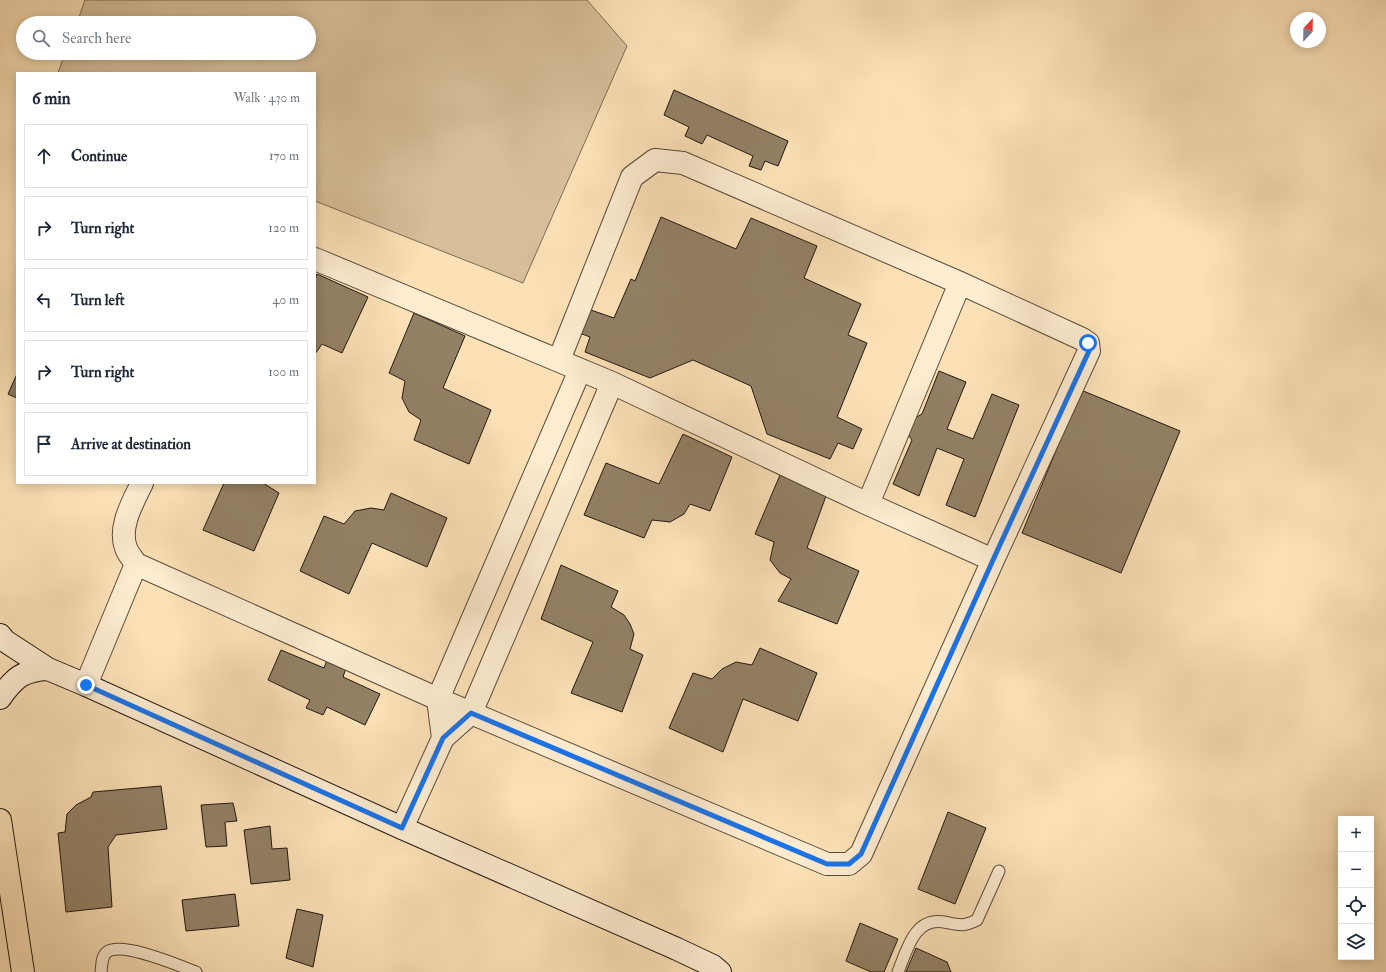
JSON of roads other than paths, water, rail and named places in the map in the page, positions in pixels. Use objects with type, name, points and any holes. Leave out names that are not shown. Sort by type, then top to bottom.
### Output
[{"type":"highway","points":[[0,820],[23,972]]},
{"type":"street","points":[[142,484],[126,520],[124,536],[126,548],[136,564],[438,699],[827,864],[849,864],[861,854],[1089,351],[1088,343],[960,283],[683,163],[655,160],[632,177],[559,360]]},
{"type":"street","points":[[316,259],[612,382],[868,504],[993,560]]},
{"type":"street","points":[[868,504],[960,283]]},
{"type":"street","points":[[443,738],[438,699],[580,370]]},
{"type":"street","points":[[402,828],[443,738],[471,713],[612,382]]},
{"type":"street","points":[[86,685],[136,564]]},
{"type":"street","points":[[0,636],[48,670],[86,685],[402,828],[677,949],[713,966],[720,972]]},
{"type":"street","points":[[0,698],[19,676],[33,670],[48,670]]},
{"type":"lane","points":[[898,972],[912,937],[923,926],[935,920],[964,926],[977,920],[999,871]]},
{"type":"lane","points":[[101,972],[103,957],[108,951],[117,949],[130,950],[151,956],[196,972]]}]
